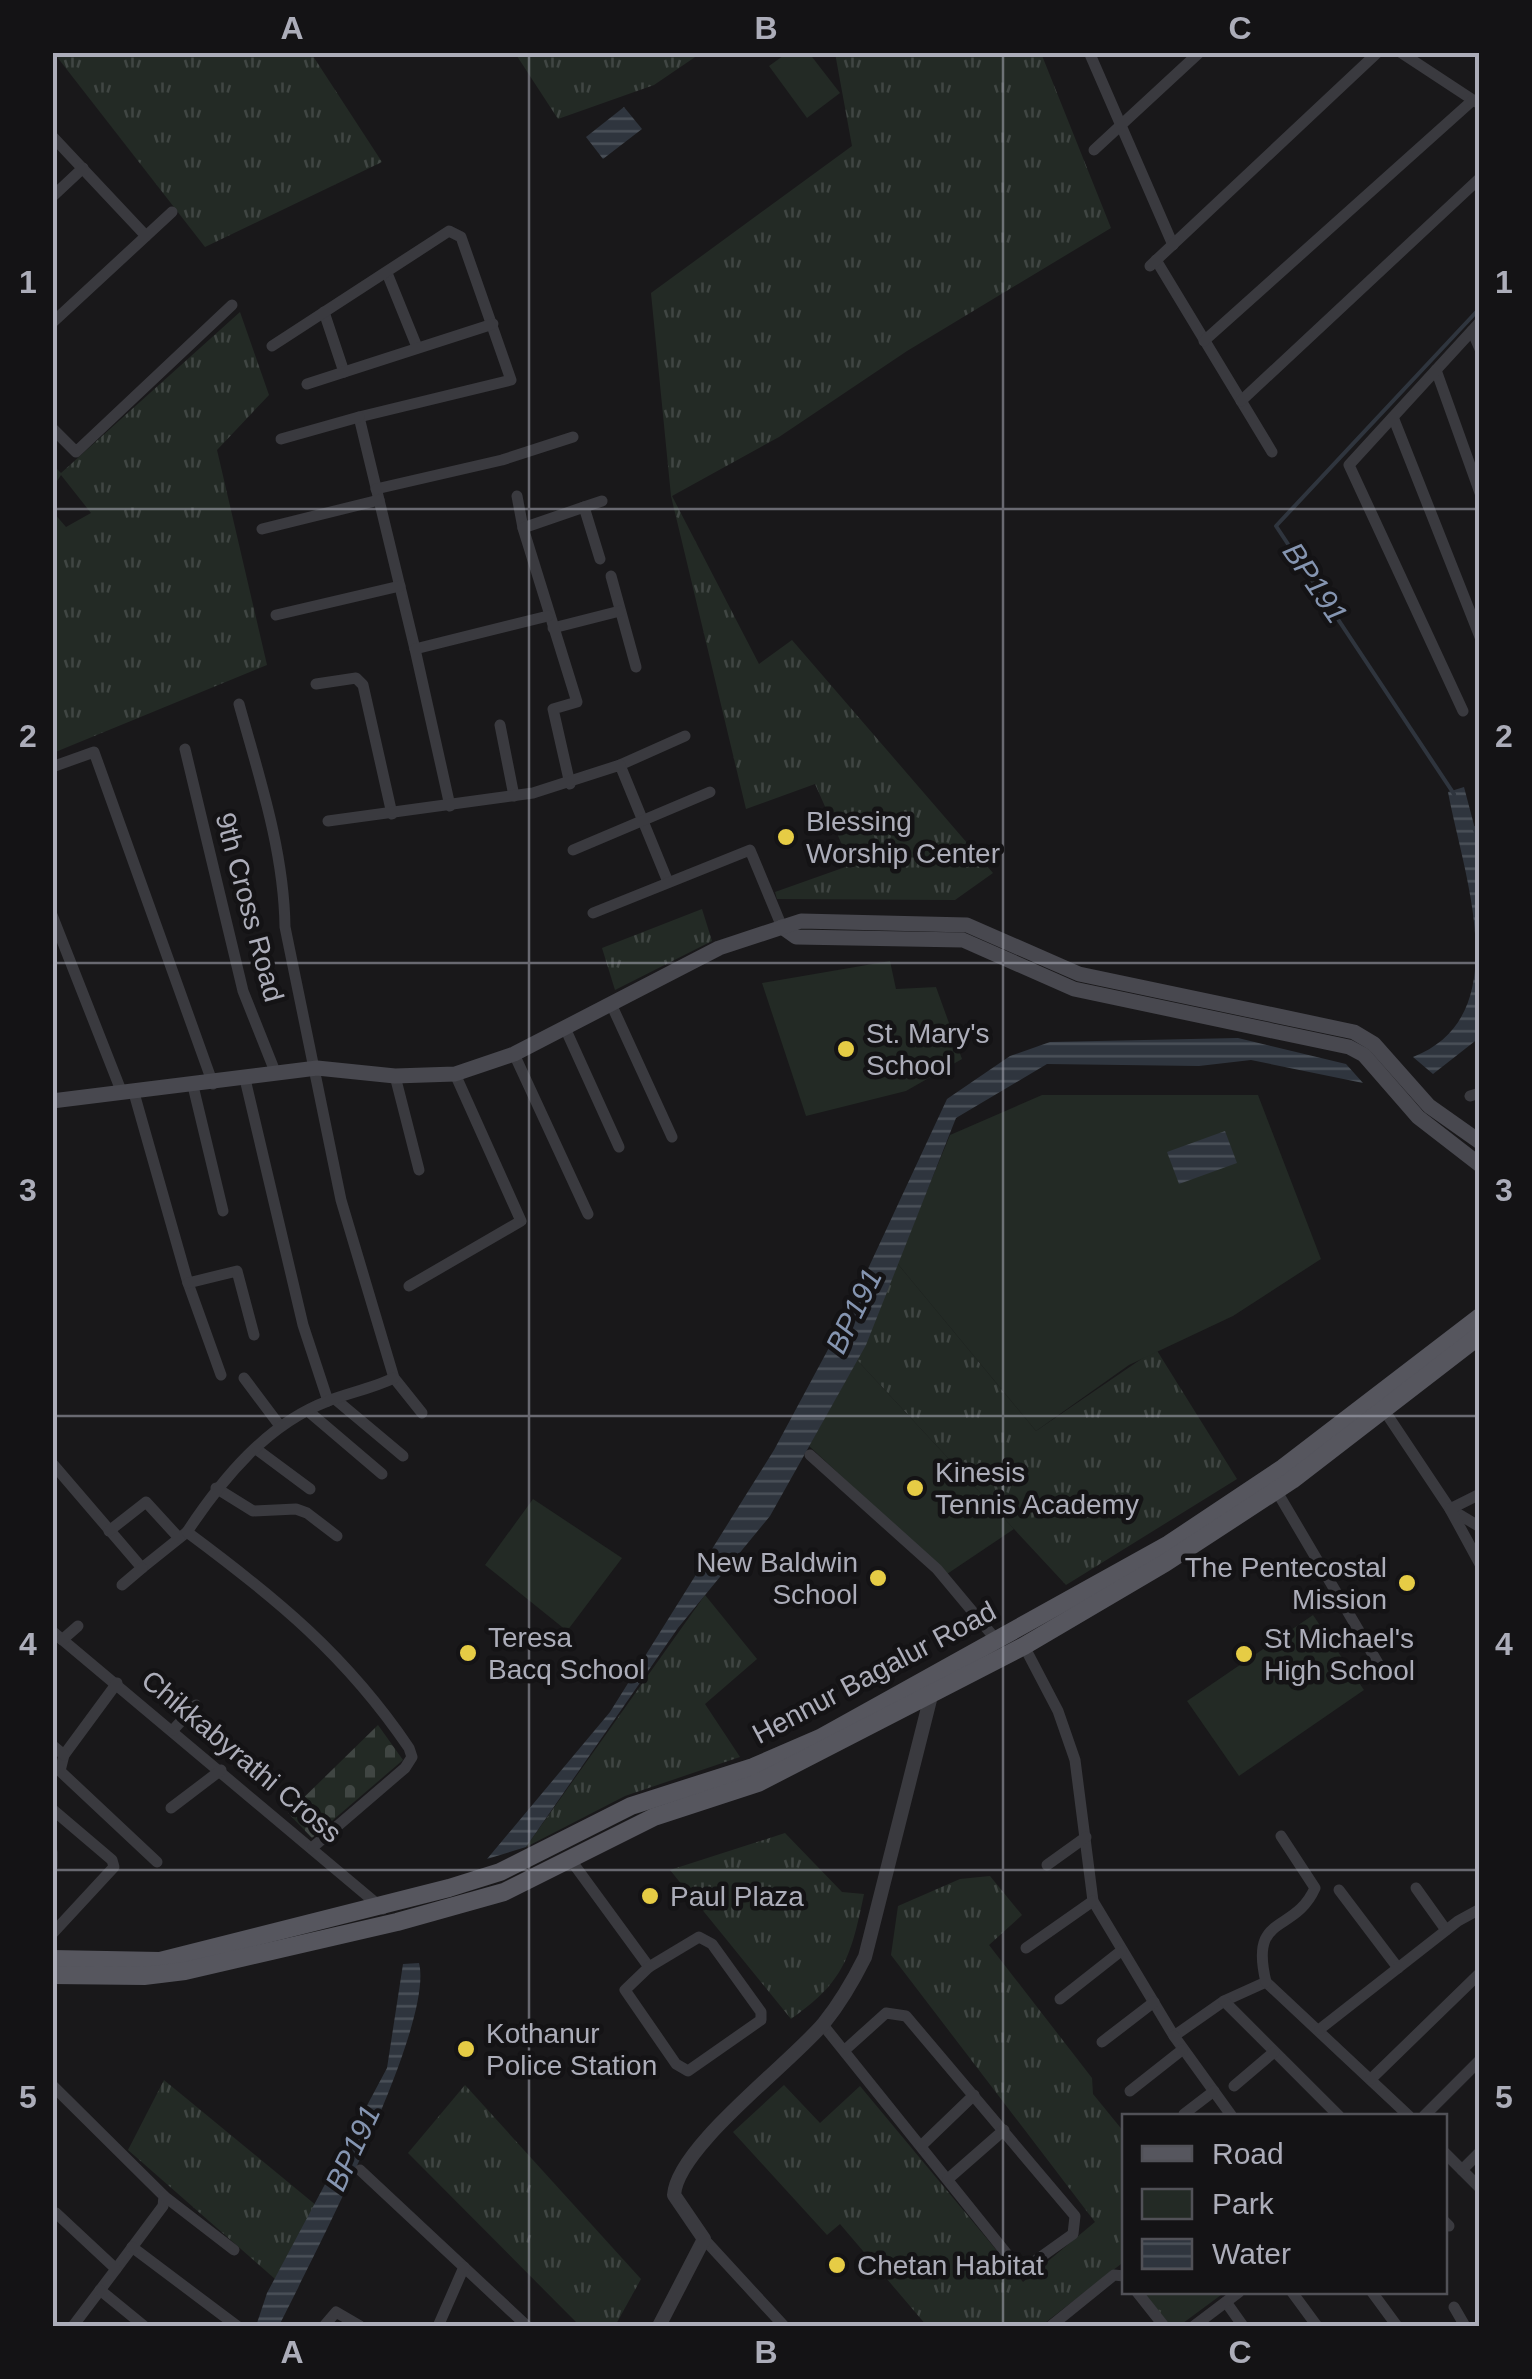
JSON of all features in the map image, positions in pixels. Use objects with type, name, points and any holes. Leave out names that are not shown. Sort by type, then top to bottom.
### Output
[{"type":"main road","points":[[52,1101],[317,1068],[395,1076],[454,1074],[514,1054],[718,948],[802,922],[966,924],[1079,974],[1354,1032],[1374,1044],[1460,1132],[1480,1142]]},
{"type":"main road","points":[[782,928],[796,937],[963,940],[1074,989],[1349,1047],[1372,1064],[1418,1117],[1480,1165]]},
{"type":"main road","name":"Hennur Bagalur Road","points":[[52,1975],[144,1976],[185,1972],[397,1922],[527,1882],[654,1817],[758,1783],[802,1763],[998,1642],[1168,1544],[1283,1468],[1480,1317]]},
{"type":"main road","name":"Hennur Bagalur Road","points":[[52,1959],[160,1961],[382,1907],[480,1879],[631,1806],[753,1767],[1024,1646],[1165,1563],[1276,1490],[1480,1335]]},
{"type":"street","points":[[1088,52],[1172,244]]},
{"type":"street","points":[[1094,150],[1200,52]]},
{"type":"street","points":[[1272,452],[1153,263],[1378,52]]},
{"type":"street","points":[[1204,340],[1476,102],[1400,52]]},
{"type":"street","points":[[52,136],[146,236]]},
{"type":"street","points":[[52,197],[83,168]]},
{"type":"street","points":[[1240,400],[1480,178]]},
{"type":"street","points":[[52,324],[172,212]]},
{"type":"street","points":[[272,346],[455,230],[511,380],[281,439]]},
{"type":"street","points":[[388,274],[417,347]]},
{"type":"street","points":[[52,428],[76,452],[232,304]]},
{"type":"street","points":[[324,312],[344,372]]},
{"type":"street","points":[[307,384],[493,324]]},
{"type":"street","points":[[1476,326],[1480,349]]},
{"type":"street","points":[[1463,711],[1349,465],[1476,326]]},
{"type":"street","points":[[1436,370],[1480,493]]},
{"type":"street","points":[[359,417],[450,806]]},
{"type":"street","points":[[1393,417],[1480,638]]},
{"type":"street","points":[[262,530],[572,437]]},
{"type":"street","points":[[517,496],[550,622],[577,702],[553,710],[570,784]]},
{"type":"street","points":[[523,528],[602,502]]},
{"type":"street","points":[[584,508],[600,559]]},
{"type":"street","points":[[611,576],[636,668]]},
{"type":"street","points":[[276,614],[400,586]]},
{"type":"street","points":[[415,649],[620,611]]},
{"type":"street","points":[[316,684],[356,678],[363,685],[392,814]]},
{"type":"street","points":[[238,704],[274,840],[284,895],[284,926],[317,1068],[341,1200],[394,1378],[422,1412]]},
{"type":"street","points":[[500,726],[514,796]]},
{"type":"street","points":[[328,822],[514,796],[570,784],[684,736]]},
{"type":"street","name":"9th Cross Road","points":[[185,750],[238,973],[276,1074]]},
{"type":"street","points":[[52,768],[94,752],[212,1084]]},
{"type":"street","points":[[620,765],[668,882]]},
{"type":"street","points":[[574,850],[710,792]]},
{"type":"street","points":[[593,913],[750,850],[782,928]]},
{"type":"street","points":[[52,915],[128,1093],[221,1375]]},
{"type":"street","points":[[612,1006],[672,1137]]},
{"type":"street","points":[[564,1028],[620,1147]]},
{"type":"street","points":[[514,1054],[588,1214]]},
{"type":"street","points":[[409,1286],[520,1221],[454,1074]]},
{"type":"street","points":[[395,1076],[419,1170]]},
{"type":"street","points":[[245,1079],[302,1325],[331,1400],[403,1456]]},
{"type":"street","points":[[193,1086],[223,1211]]},
{"type":"street","points":[[188,1282],[237,1271],[254,1335]]},
{"type":"street","points":[[244,1378],[280,1426]]},
{"type":"street","points":[[122,1585],[183,1535],[216,1488],[280,1426],[331,1400],[394,1378]]},
{"type":"street","points":[[1384,1410],[1450,1509],[1480,1564]]},
{"type":"street","points":[[308,1411],[382,1474]]},
{"type":"street","points":[[256,1450],[310,1489]]},
{"type":"street","points":[[810,1454],[937,1569],[998,1642]]},
{"type":"street","points":[[52,1463],[142,1568]]},
{"type":"street","points":[[216,1488],[253,1512],[285,1508],[307,1513],[337,1536]]},
{"type":"street","points":[[1276,1490],[1382,1670]]},
{"type":"street","points":[[1450,1509],[1480,1494]]},
{"type":"street","points":[[109,1531],[144,1502],[183,1535],[282,1602],[373,1695],[409,1748],[412,1758],[405,1768],[313,1846]]},
{"type":"street","points":[[1450,1509],[1480,1527]]},
{"type":"street","points":[[57,1636],[78,1626]]},
{"type":"street","name":"Chikkabyrathi Cross","points":[[57,1636],[313,1846],[397,1922]]},
{"type":"street","points":[[1024,1646],[1058,1711],[1076,1760],[1093,1901],[1182,2050],[1230,2114]]},
{"type":"street","points":[[117,1683],[64,1756],[60,1771],[157,1862]]},
{"type":"street","points":[[784,2326],[704,2239],[674,2195],[680,2172],[702,2144],[822,2025],[849,1990],[865,1957],[934,1685]]},
{"type":"street","points":[[173,1730],[196,1705]]},
{"type":"street","points":[[52,1745],[64,1756]]},
{"type":"street","points":[[171,1808],[220,1770]]},
{"type":"street","points":[[52,1808],[112,1860],[114,1867],[54,1930]]},
{"type":"street","points":[[1281,1836],[1315,1888],[1262,1940],[1259,1953],[1266,1982],[1407,2114]]},
{"type":"street","points":[[1047,1866],[1086,1837]]},
{"type":"street","points":[[52,1852],[52,1867]]},
{"type":"street","points":[[570,1859],[649,1967]]},
{"type":"street","points":[[1416,1888],[1446,1930]]},
{"type":"street","points":[[1339,1890],[1398,1968]]},
{"type":"street","points":[[1026,1948],[1093,1901]]},
{"type":"street","points":[[1320,2029],[1446,1930],[1480,1909]]},
{"type":"street","points":[[699,1937],[706,1938],[760,2012],[761,2020],[688,2071],[680,2069],[625,1990],[649,1967],[699,1937]]},
{"type":"street","points":[[1060,1999],[1121,1950]]},
{"type":"street","points":[[1371,2078],[1480,1972]]},
{"type":"street","points":[[1174,2036],[1224,2000],[1266,1982]]},
{"type":"street","points":[[1224,2000],[1337,2114]]},
{"type":"street","points":[[1102,2042],[1154,2002]]},
{"type":"street","points":[[822,2025],[1020,2267],[1031,2264],[1073,2234],[1075,2216],[974,2095],[896,2012],[886,2013],[844,2050]]},
{"type":"street","points":[[1130,2090],[1182,2050]]},
{"type":"street","points":[[1234,2086],[1274,2052]]},
{"type":"street","points":[[1426,2114],[1480,2060]]},
{"type":"street","points":[[52,2085],[164,2196],[234,2250]]},
{"type":"street","points":[[1184,2114],[1214,2091]]},
{"type":"street","points":[[922,2146],[974,2095]]},
{"type":"street","points":[[948,2179],[1004,2130]]},
{"type":"street","points":[[1462,2170],[1480,2152]]},
{"type":"street","points":[[1447,2155],[1480,2188]]},
{"type":"street","points":[[360,2170],[527,2326]]},
{"type":"street","points":[[74,2326],[163,2206],[164,2196]]},
{"type":"street","points":[[56,2213],[116,2269]]},
{"type":"street","points":[[659,2326],[704,2239]]},
{"type":"street","points":[[132,2247],[236,2326]]},
{"type":"street","points":[[439,2324],[464,2267]]},
{"type":"street","points":[[1051,2326],[1122,2276]]},
{"type":"street","points":[[100,2290],[144,2326]]},
{"type":"street","points":[[1139,2294],[1164,2326]]},
{"type":"street","points":[[1194,2326],[1236,2294]]},
{"type":"street","points":[[1293,2294],[1316,2326]]},
{"type":"street","points":[[1373,2294],[1397,2326]]},
{"type":"street","points":[[1226,2302],[1244,2326]]},
{"type":"street","points":[[1454,2307],[1465,2326]]},
{"type":"street","points":[[324,2326],[336,2312],[360,2326]]},
{"type":"green space","points":[[54,53],[311,53],[382,162],[205,247]]},
{"type":"green space","points":[[515,53],[701,53],[654,85],[558,119]]},
{"type":"green space","points":[[787,53],[809,53],[840,93],[807,118],[769,66]]},
{"type":"green space","points":[[835,53],[1041,53],[1111,228],[907,351],[779,437],[672,496],[759,664],[792,640],[993,873],[955,900],[777,899],[775,892],[851,865],[815,784],[746,809],[671,496],[651,293],[852,146]]},
{"type":"green space","points":[[240,312],[269,395],[217,450],[267,665],[53,753],[53,512],[66,527],[91,513],[61,475],[53,487],[53,465],[61,473]]},
{"type":"green space","points":[[702,909],[712,941],[615,990],[602,948]]},
{"type":"green space","points":[[890,961],[896,989],[936,987],[962,1059],[906,1091],[806,1116],[762,983]]},
{"type":"green space","points":[[1042,1095],[1258,1095],[1321,1259],[1233,1316],[1129,1365],[1036,1431],[897,1263],[950,1135]]},
{"type":"green space","points":[[897,1263],[1036,1431],[1156,1349],[1237,1479],[1066,1585],[857,1360]]},
{"type":"green space","name":"Kinesis Tennis Academy","points":[[857,1360],[1014,1529],[947,1574],[809,1446]]},
{"type":"green space","points":[[533,1499],[622,1558],[567,1631],[485,1565]]},
{"type":"green space","points":[[705,1595],[757,1659],[705,1704],[740,1757],[625,1796],[526,1847]]},
{"type":"green space","points":[[1313,1615],[1364,1690],[1239,1776],[1187,1701]]},
{"type":"green space","points":[[378,1725],[403,1760],[312,1838],[288,1813]]},
{"type":"green space","points":[[785,1833],[842,1892],[864,1894],[843,1966],[823,1992],[791,2019],[670,1870]]},
{"type":"green space","points":[[990,1876],[1022,1915],[989,1945],[1092,2078],[1093,2094],[1122,2130],[1122,2265],[1041,2326],[927,2326],[840,2224],[827,2235],[733,2132],[784,2085],[820,2123],[860,2086],[1023,2282],[1095,2222],[891,1955],[898,1906],[960,1879]]},
{"type":"green space","points":[[164,2080],[317,2206],[275,2279],[128,2150]]},
{"type":"green space","points":[[465,2085],[641,2279],[615,2326],[580,2326],[408,2153]]},
{"type":"green space","points":[[1145,2294],[1222,2294],[1179,2326],[1171,2326]]},
{"type":"water","points":[[624,107],[642,129],[603,159],[586,137]]},
{"type":"water","points":[[1464,787],[1479,844],[1479,1038],[1433,1074],[1413,1057],[1445,1037],[1465,1010],[1474,977],[1476,940],[1471,901],[1448,792]]},
{"type":"water","points":[[1238,1038],[1346,1064],[1363,1083],[1251,1060],[1199,1066],[1047,1064],[956,1118],[866,1345],[770,1516],[678,1628],[526,1847],[487,1859],[610,1712],[774,1450],[846,1316],[947,1099],[1010,1056],[1050,1042]]},
{"type":"water","points":[[1225,1131],[1237,1163],[1179,1184],[1167,1152]]},
{"type":"water","points":[[419,1963],[419,1994],[409,2036],[367,2143],[279,2326],[256,2326],[267,2293],[387,2068],[403,1964]]},
{"type":"waterway","name":"BP191","points":[[1454,794],[1276,526],[1480,308]]},
{"type":"waterway","name":"BP191","points":[[1474,828],[1480,841]]},
{"type":"place","name":"Blessing Worship Center","points":[[786,837]]},
{"type":"place","name":"St. Mary's School","points":[[846,1049]]},
{"type":"place","name":"Kinesis Tennis Academy","points":[[915,1488]]},
{"type":"place","name":"New Baldwin School","points":[[878,1578]]},
{"type":"place","name":"The Pentecostal Mission","points":[[1407,1583]]},
{"type":"place","name":"Teresa Bacq School","points":[[468,1653]]},
{"type":"place","name":"St Michael's High School","points":[[1244,1654]]},
{"type":"place","name":"Paul Plaza","points":[[650,1896]]},
{"type":"place","name":"Kothanur Police Station","points":[[466,2049]]},
{"type":"place","name":"Chetan Habitat","points":[[837,2265]]}]
